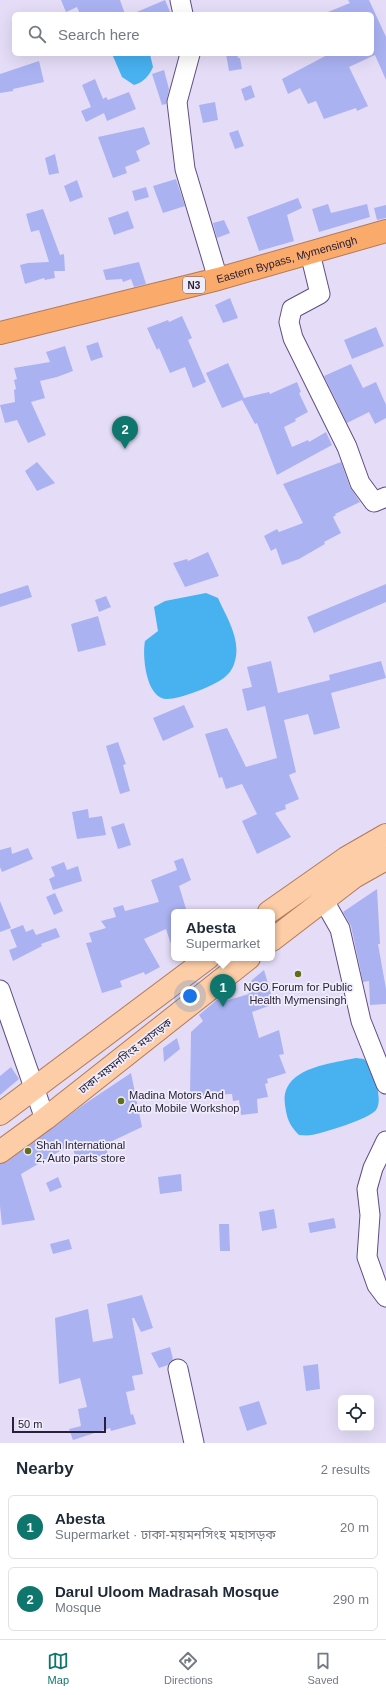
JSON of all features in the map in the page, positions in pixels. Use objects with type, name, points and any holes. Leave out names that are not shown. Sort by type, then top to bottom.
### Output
[{"type":"highway","name":"Eastern Bypass, Mymensingh","points":[[0,333],[218,279],[386,231]]},
{"type":"main road","points":[[273,909],[346,858],[386,835]]},
{"type":"main road","points":[[275,938],[323,899],[354,877],[386,859]]},
{"type":"main road","points":[[0,1114],[204,961]]},
{"type":"main road","name":"ঢাকা-ময়মনসিংহ মহাসড়ক","points":[[0,1152],[45,1119],[245,961]]},
{"type":"street","points":[[180,0],[183,12]]},
{"type":"street","points":[[189,56],[177,102],[185,169],[218,279]]},
{"type":"street","points":[[310,253],[320,294],[292,309],[289,322],[293,338],[347,447],[360,483],[374,502],[386,497]]},
{"type":"street","points":[[323,899],[340,929],[361,1021],[386,1084]]},
{"type":"street","points":[[0,990],[45,1119]]},
{"type":"street","points":[[386,1141],[373,1168],[367,1189],[370,1215],[367,1257],[377,1285],[386,1298]]},
{"type":"street","points":[[178,1370],[194,1443]]},
{"type":"water","points":[[113,56],[150,56],[153,67],[146,78],[141,82],[134,85],[122,77]]},
{"type":"water","points":[[206,593],[218,598],[234,634],[236,641],[236,659],[233,667],[222,679],[198,691],[181,697],[167,699],[160,697],[154,692],[150,685],[144,656],[145,641],[158,631],[154,607],[165,601]]},
{"type":"water","points":[[356,1058],[364,1059],[374,1076],[379,1099],[376,1110],[365,1117],[335,1129],[310,1135],[299,1135],[291,1125],[285,1105],[286,1093],[290,1083],[298,1075],[308,1070]]},
{"type":"building","points":[[61,0],[120,0],[124,12],[79,12],[77,7],[66,12]]},
{"type":"building","points":[[165,0],[170,12],[137,12]]},
{"type":"building","points":[[348,0],[369,0],[386,37],[386,80],[374,55],[374,12],[328,12],[350,3]]},
{"type":"building","points":[[226,56],[238,56],[238,58],[240,58],[242,69],[229,71]]},
{"type":"building","points":[[325,56],[373,56],[349,67],[368,106],[357,111],[356,108],[324,119],[316,101],[308,104],[300,88],[288,94],[282,79]]},
{"type":"building","points":[[39,61],[44,82],[13,89],[13,91],[0,93],[0,74]]},
{"type":"building","points":[[164,70],[169,89],[166,104],[162,105],[152,74]]},
{"type":"building","points":[[95,79],[103,99],[106,97],[108,100],[129,92],[136,109],[107,121],[104,113],[86,122],[81,111],[91,107],[82,85]]},
{"type":"building","points":[[251,85],[255,97],[245,101],[241,89]]},
{"type":"building","points":[[215,102],[218,120],[203,123],[199,105]]},
{"type":"building","points":[[144,127],[150,144],[136,151],[140,161],[125,167],[127,173],[113,178],[98,137]]},
{"type":"building","points":[[238,130],[244,146],[235,149],[229,133]]},
{"type":"building","points":[[55,154],[59,173],[49,175],[45,158]]},
{"type":"building","points":[[176,179],[185,206],[163,213],[153,186]]},
{"type":"building","points":[[77,180],[83,197],[70,202],[64,186]]},
{"type":"building","points":[[146,187],[149,197],[135,201],[132,191]]},
{"type":"building","points":[[298,198],[302,208],[287,215],[294,241],[259,251],[247,217]]},
{"type":"building","points":[[328,204],[331,213],[367,204],[370,217],[319,232],[312,209]]},
{"type":"building","points":[[386,205],[386,218],[377,220],[374,208]]},
{"type":"building","points":[[43,209],[60,255],[64,254],[65,271],[54,271],[55,278],[45,280],[44,278],[25,284],[20,265],[49,262],[39,230],[31,232],[26,214]]},
{"type":"building","points":[[128,211],[134,228],[114,235],[108,218]]},
{"type":"building","points":[[224,220],[230,233],[217,238],[213,223]]},
{"type":"building","points":[[139,262],[146,284],[134,287],[131,279],[123,282],[122,279],[106,280],[103,270]]},
{"type":"building","points":[[230,298],[238,318],[223,323],[215,305]]},
{"type":"building","points":[[182,316],[192,338],[188,340],[206,382],[193,388],[185,367],[170,373],[159,348],[157,350],[147,328],[168,320],[169,322]]},
{"type":"building","points":[[376,327],[384,346],[352,359],[344,340]]},
{"type":"building","points":[[98,342],[103,357],[91,361],[86,346]]},
{"type":"building","points":[[65,346],[73,371],[40,381],[45,398],[31,402],[46,435],[28,443],[17,420],[5,423],[0,405],[15,402],[14,390],[16,389],[14,380],[17,379],[14,368],[50,362],[46,352]]},
{"type":"building","points":[[228,363],[244,398],[269,392],[270,394],[297,382],[301,392],[299,393],[308,412],[295,419],[296,421],[284,427],[292,447],[308,440],[309,442],[326,432],[332,445],[277,475],[257,423],[255,424],[242,400],[222,408],[206,373]]},
{"type":"building","points":[[351,364],[363,388],[376,382],[386,405],[386,418],[375,424],[369,412],[347,423],[324,376]]},
{"type":"building","points":[[37,462],[55,483],[37,491],[25,471]]},
{"type":"building","points":[[341,462],[350,487],[360,502],[335,514],[336,515],[333,517],[341,533],[324,542],[325,544],[299,559],[282,565],[276,548],[271,551],[264,536],[277,529],[279,532],[303,523],[283,484]]},
{"type":"building","points":[[208,552],[219,576],[185,587],[173,563],[187,559],[188,561]]},
{"type":"building","points":[[386,584],[386,602],[314,633],[307,617]]},
{"type":"building","points":[[28,585],[32,597],[0,607],[0,594]]},
{"type":"building","points":[[106,596],[111,607],[99,612],[95,600]]},
{"type":"building","points":[[98,616],[106,645],[78,652],[71,624]]},
{"type":"building","points":[[271,661],[278,693],[330,680],[329,675],[381,661],[386,678],[331,693],[340,728],[314,735],[308,714],[284,720],[296,772],[289,775],[299,799],[285,805],[286,809],[275,813],[291,837],[257,854],[242,821],[257,814],[242,784],[226,789],[222,777],[219,778],[205,734],[227,728],[246,767],[277,758],[265,706],[247,711],[242,689],[252,687],[247,667]]},
{"type":"building","points":[[184,705],[194,727],[163,741],[153,718]]},
{"type":"building","points":[[118,742],[126,764],[123,765],[130,791],[120,794],[106,746]]},
{"type":"building","points":[[88,809],[89,818],[102,816],[106,835],[77,839],[72,812]]},
{"type":"building","points":[[124,823],[131,845],[118,849],[111,827]]},
{"type":"building","points":[[11,847],[12,854],[28,848],[33,859],[2,872],[0,867],[0,850]]},
{"type":"building","points":[[183,858],[191,880],[179,886],[186,909],[171,909],[171,944],[166,929],[144,939],[160,967],[145,975],[144,972],[120,981],[122,987],[102,993],[86,943],[92,942],[89,933],[106,928],[101,921],[116,917],[113,908],[123,905],[125,911],[159,902],[151,880],[177,870],[174,861]]},
{"type":"building","points":[[64,862],[67,870],[78,866],[82,881],[53,890],[49,879],[55,876],[51,867]]},
{"type":"building","points":[[377,889],[380,944],[378,944],[386,989],[386,1004],[370,1005],[369,981],[363,982],[351,926],[343,912]]},
{"type":"building","points":[[55,893],[63,911],[54,915],[46,897]]},
{"type":"building","points":[[0,901],[11,928],[0,932]]},
{"type":"building","points":[[23,925],[26,932],[33,929],[36,935],[56,928],[60,937],[41,944],[42,946],[13,961],[9,950],[17,947],[10,930]]},
{"type":"building","points":[[264,970],[274,1004],[252,1012],[259,1038],[279,1030],[284,1054],[279,1055],[286,1073],[267,1079],[268,1083],[265,1084],[268,1097],[257,1099],[258,1113],[241,1115],[239,1100],[233,1101],[232,1094],[190,1096],[191,1032],[203,1021],[199,1015],[222,996],[225,1001],[249,994],[246,985]]},
{"type":"building","points":[[177,1038],[180,1049],[164,1062],[163,1048]]},
{"type":"building","points":[[11,1067],[19,1079],[0,1095],[0,1076]]},
{"type":"building","points":[[131,1073],[142,1127],[106,1144],[108,1155],[76,1160],[72,1144],[21,1174],[35,1220],[2,1225],[0,1206],[0,1164],[7,1162],[83,1105]]},
{"type":"building","points":[[181,1174],[182,1191],[160,1194],[158,1177]]},
{"type":"building","points":[[58,1177],[62,1187],[50,1192],[46,1183]]},
{"type":"building","points":[[274,1209],[277,1228],[262,1231],[259,1212]]},
{"type":"building","points":[[334,1218],[336,1228],[310,1233],[308,1223]]},
{"type":"building","points":[[219,1224],[229,1224],[230,1251],[220,1251]]},
{"type":"building","points":[[69,1239],[72,1249],[53,1254],[50,1244]]},
{"type":"building","points":[[142,1295],[153,1328],[141,1332],[134,1318],[132,1318],[143,1374],[132,1376],[135,1390],[126,1392],[131,1415],[133,1414],[136,1424],[111,1431],[110,1428],[73,1440],[69,1429],[81,1426],[78,1409],[87,1407],[80,1378],[59,1384],[55,1318],[88,1309],[93,1342],[113,1338],[107,1304]]},
{"type":"building","points":[[170,1347],[173,1359],[168,1365],[159,1368],[151,1353]]},
{"type":"building","points":[[318,1364],[320,1389],[306,1391],[303,1366]]},
{"type":"building","points":[[259,1401],[267,1424],[247,1431],[239,1407]]},
{"type":"place","name":"Darul Uloom Madrasah Mosque","points":[[125,449]]},
{"type":"place","name":"NGO Forum for Public Health Mymensingh","points":[[298,974]]},
{"type":"place","name":"Abesta","points":[[223,1007]]},
{"type":"place","name":"Madina Motors And Auto Mobile Workshop","points":[[121,1101]]},
{"type":"place","name":"Shah International 2, Auto parts store","points":[[28,1151]]}]
